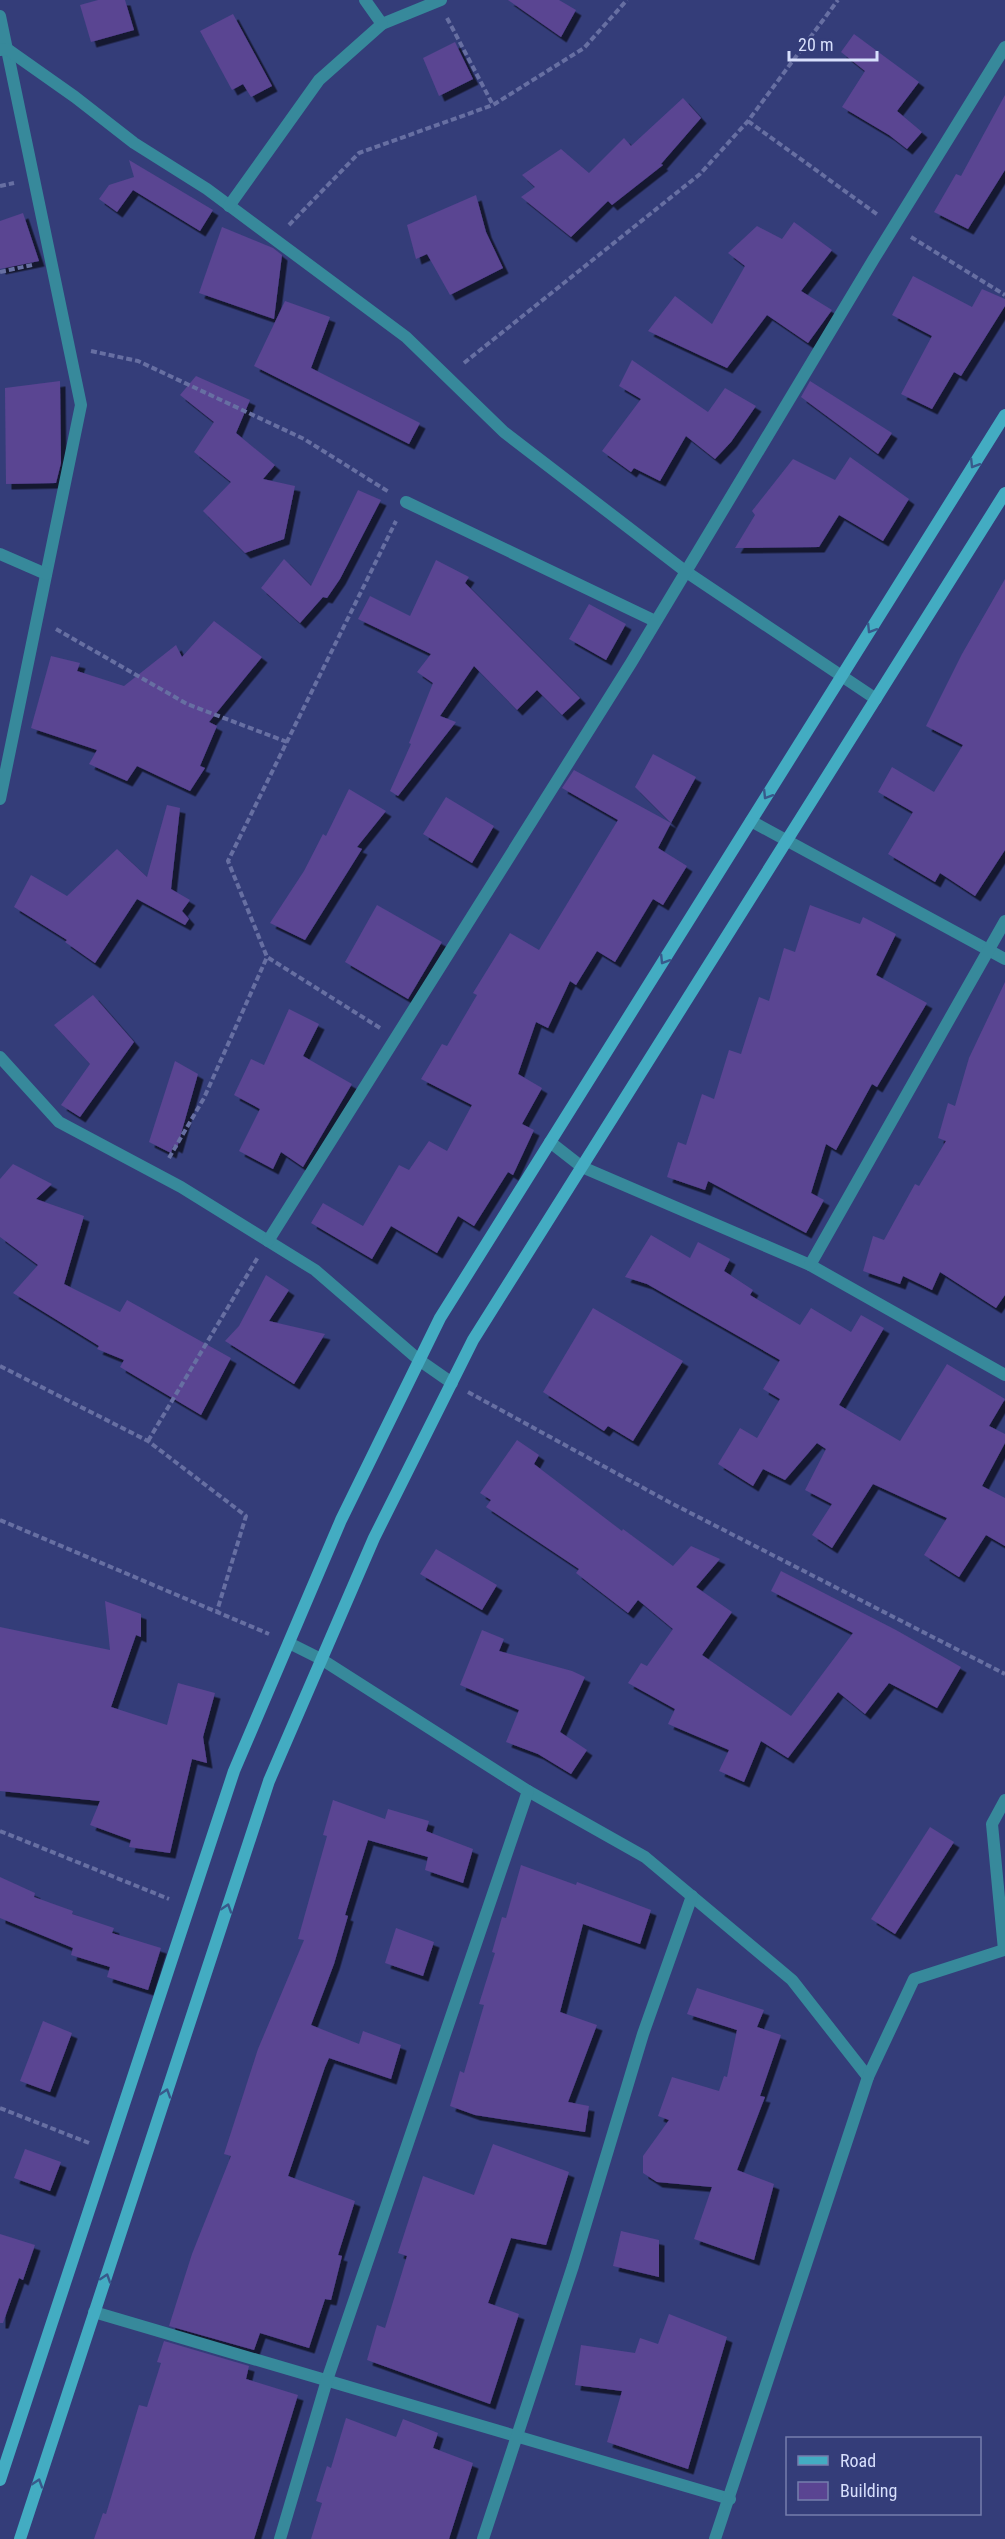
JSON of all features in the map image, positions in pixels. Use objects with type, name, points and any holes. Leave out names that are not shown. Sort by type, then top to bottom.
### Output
[{"type":"main road","points":[[0,2480],[234,1771],[341,1520],[440,1318],[1005,415]]},
{"type":"main road","points":[[20,2539],[269,1781],[374,1538],[474,1340],[1005,493]]},
{"type":"street","points":[[365,0],[382,24]]},
{"type":"street","points":[[229,206],[319,80],[382,24],[439,1]]},
{"type":"street","points":[[0,16],[3,49],[52,261],[81,405],[0,799]]},
{"type":"street","points":[[268,1241],[656,621],[1005,47]]},
{"type":"street","points":[[3,49],[75,97],[135,143],[229,206],[406,337],[504,432],[685,571],[876,699]]},
{"type":"street","points":[[406,502],[656,621]]},
{"type":"street","points":[[0,554],[46,574]]},
{"type":"street","points":[[751,820],[1005,959]]},
{"type":"street","points":[[810,1265],[1005,921]]},
{"type":"street","points":[[0,1057],[59,1122],[159,1175],[315,1270],[419,1360],[452,1383]]},
{"type":"street","points":[[550,1142],[582,1167],[810,1265],[1004,1373]]},
{"type":"street","points":[[289,1643],[321,1659],[528,1791],[645,1857],[792,1980],[868,2078]]},
{"type":"street","points":[[280,2539],[327,2380],[528,1791]]},
{"type":"street","points":[[715,2539],[868,2078],[914,1979],[1004,1950],[993,1824],[1005,1800]]},
{"type":"street","points":[[483,2539],[573,2266],[643,2034],[692,1896]]},
{"type":"street","points":[[94,2313],[730,2499]]},
{"type":"path","points":[[274,239],[359,153],[492,105],[584,48],[627,0]]},
{"type":"path","points":[[447,377],[700,174],[748,122],[838,0]]},
{"type":"path","points":[[439,1],[492,105]]},
{"type":"path","points":[[748,122],[894,227],[1005,295]]},
{"type":"path","points":[[0,272],[52,261]]},
{"type":"path","points":[[70,346],[138,361],[304,439],[406,502],[228,861],[267,957],[395,1038]]},
{"type":"path","points":[[37,618],[187,704],[287,742]]},
{"type":"path","points":[[159,1175],[204,1098],[267,957]]},
{"type":"path","points":[[148,1441],[268,1241]]},
{"type":"path","points":[[0,1366],[148,1441],[246,1516],[217,1611]]},
{"type":"path","points":[[452,1383],[669,1502],[1005,1674]]},
{"type":"path","points":[[0,1520],[289,1643]]},
{"type":"path","points":[[0,1831],[190,1907]]},
{"type":"path","points":[[0,2108],[109,2151]]},
{"type":"building","points":[[98,0],[125,0],[134,30],[91,42],[80,5]]},
{"type":"building","points":[[508,0],[559,0],[576,10],[561,37]]},
{"type":"building","points":[[233,14],[272,86],[251,97],[243,84],[232,90],[200,31]]},
{"type":"building","points":[[854,34],[919,82],[897,111],[922,132],[907,149],[889,135],[842,107],[865,71],[841,52]]},
{"type":"building","points":[[455,42],[473,79],[439,96],[423,58]]},
{"type":"building","points":[[1005,95],[1005,170],[968,229],[934,212],[956,174],[961,176]]},
{"type":"building","points":[[683,98],[701,118],[661,164],[663,165],[612,205],[608,201],[571,237],[521,197],[535,187],[522,175],[561,149],[589,173],[624,138],[631,146]]},
{"type":"building","points":[[129,160],[213,210],[200,231],[133,190],[117,212],[99,199],[109,185],[134,177]]},
{"type":"building","points":[[476,195],[486,232],[503,268],[450,295],[427,254],[416,259],[407,225]]},
{"type":"building","points":[[23,213],[39,261],[0,269],[0,221]]},
{"type":"building","points":[[794,222],[832,250],[801,291],[832,310],[808,343],[767,315],[727,368],[648,331],[675,296],[712,324],[745,266],[728,253],[757,226],[782,239]]},
{"type":"building","points":[[222,227],[273,248],[282,255],[274,319],[199,293]]},
{"type":"building","points":[[913,276],[972,307],[982,289],[1005,299],[1005,306],[961,376],[954,372],[932,409],[901,394],[932,336],[892,315]]},
{"type":"building","points":[[285,301],[330,317],[311,368],[420,423],[409,444],[254,366]]},
{"type":"building","points":[[632,360],[708,412],[725,388],[756,406],[731,442],[715,459],[686,436],[660,481],[634,468],[631,472],[602,451],[641,399],[619,386]]},
{"type":"building","points":[[196,376],[250,400],[236,433],[275,465],[263,479],[295,486],[284,539],[245,553],[203,511],[231,482],[194,452],[214,422],[180,395]]},
{"type":"building","points":[[60,381],[61,463],[56,483],[6,484],[5,388]]},
{"type":"building","points":[[810,381],[892,433],[878,454],[801,397]]},
{"type":"building","points":[[850,457],[909,499],[883,541],[839,515],[819,547],[735,548],[755,515],[752,511],[793,459],[835,480]]},
{"type":"building","points":[[358,490],[381,500],[340,579],[327,598],[323,597],[300,623],[261,588],[284,559],[311,586]]},
{"type":"building","points":[[436,560],[469,577],[465,583],[580,698],[562,715],[537,690],[517,710],[474,666],[440,716],[456,722],[398,796],[390,791],[411,744],[409,743],[433,683],[417,672],[431,654],[358,619],[370,596],[410,616]]},
{"type":"building","points":[[1005,579],[1005,850],[975,896],[940,873],[935,882],[888,854],[913,812],[878,792],[892,767],[934,792],[963,745],[926,726],[962,654]]},
{"type":"building","points":[[589,604],[626,624],[606,660],[569,639]]},
{"type":"building","points":[[214,621],[262,657],[209,722],[217,726],[200,766],[205,768],[190,791],[137,766],[127,781],[89,764],[97,750],[31,728],[51,656],[80,663],[77,671],[124,686],[176,645],[182,657]]},
{"type":"building","points":[[653,754],[696,777],[671,823],[635,787]]},
{"type":"building","points":[[574,770],[671,823],[658,848],[687,866],[663,905],[653,899],[615,962],[597,951],[576,985],[570,981],[548,1028],[536,1022],[518,1074],[542,1088],[522,1124],[534,1130],[513,1175],[508,1172],[474,1226],[458,1216],[437,1253],[391,1226],[372,1259],[311,1223],[323,1203],[363,1226],[399,1165],[409,1170],[429,1141],[447,1151],[472,1105],[421,1079],[442,1044],[447,1046],[477,995],[473,993],[510,933],[539,950],[618,820],[562,788]]},
{"type":"building","points":[[349,789],[386,811],[357,847],[362,849],[305,940],[270,923],[304,871],[323,834],[326,836]]},
{"type":"building","points":[[446,797],[494,826],[472,863],[423,834]]},
{"type":"building","points":[[167,805],[180,808],[171,889],[190,900],[182,911],[189,919],[185,925],[137,899],[95,963],[65,942],[67,940],[14,907],[31,875],[67,896],[117,849],[147,877]]},
{"type":"building","points":[[377,905],[442,942],[408,999],[345,962]]},
{"type":"building","points":[[810,905],[860,924],[863,917],[896,934],[876,975],[927,1003],[877,1087],[872,1084],[836,1150],[826,1144],[811,1193],[824,1200],[806,1233],[708,1181],[705,1190],[667,1177],[678,1142],[686,1145],[702,1094],[714,1099],[729,1050],[741,1054],[759,997],[769,1001],[784,948],[795,952]]},
{"type":"building","points":[[1005,982],[1005,1295],[996,1308],[940,1272],[932,1290],[903,1276],[900,1284],[863,1271],[873,1236],[884,1240],[915,1184],[919,1186],[946,1141],[938,1138],[948,1103],[955,1106],[969,1058]]},
{"type":"building","points":[[93,995],[134,1042],[80,1117],[61,1105],[90,1064],[54,1025]]},
{"type":"building","points":[[289,1009],[319,1024],[303,1056],[352,1084],[303,1167],[281,1152],[273,1169],[239,1151],[260,1109],[234,1095],[251,1059],[264,1065]]},
{"type":"building","points":[[175,1061],[198,1074],[177,1148],[173,1146],[171,1153],[149,1142]]},
{"type":"building","points":[[13,1164],[52,1184],[36,1199],[84,1216],[64,1284],[120,1312],[127,1300],[231,1358],[201,1415],[120,1367],[124,1360],[97,1349],[99,1346],[13,1293],[38,1265],[0,1237],[0,1179]]},
{"type":"building","points":[[651,1235],[690,1258],[698,1242],[730,1259],[724,1271],[753,1290],[750,1295],[800,1325],[811,1308],[851,1332],[861,1315],[884,1328],[839,1405],[900,1441],[947,1364],[1005,1399],[989,1426],[1005,1434],[1005,1443],[982,1486],[1005,1498],[1005,1546],[986,1535],[959,1577],[924,1555],[947,1518],[873,1484],[832,1548],[812,1535],[832,1504],[805,1490],[826,1449],[817,1443],[785,1480],[763,1469],[753,1486],[718,1464],[740,1428],[757,1438],[780,1399],[763,1389],[780,1360],[647,1284],[625,1277]]},
{"type":"building","points":[[266,1275],[289,1290],[269,1321],[325,1334],[294,1384],[225,1341],[239,1326]]},
{"type":"building","points":[[593,1308],[683,1361],[633,1441],[608,1426],[604,1431],[543,1392]]},
{"type":"building","points":[[517,1440],[539,1455],[534,1464],[622,1531],[623,1529],[673,1566],[691,1546],[720,1559],[696,1587],[732,1612],[702,1655],[791,1716],[853,1633],[771,1591],[781,1571],[896,1630],[961,1667],[937,1708],[889,1683],[865,1714],[838,1692],[788,1758],[761,1741],[744,1782],[719,1771],[729,1750],[668,1724],[675,1709],[628,1683],[641,1663],[647,1666],[673,1629],[638,1600],[628,1613],[576,1573],[579,1569],[486,1507],[491,1500],[480,1493]]},
{"type":"building","points":[[436,1549],[497,1585],[482,1610],[420,1574]]},
{"type":"building","points":[[105,1601],[141,1614],[141,1637],[136,1635],[111,1707],[167,1725],[178,1683],[215,1693],[203,1737],[207,1763],[192,1759],[170,1853],[129,1847],[131,1840],[90,1825],[100,1801],[0,1791],[0,1627],[110,1650]]},
{"type":"building","points":[[482,1630],[504,1639],[499,1651],[572,1671],[585,1677],[560,1732],[587,1750],[571,1774],[538,1754],[506,1742],[519,1710],[460,1685]]},
{"type":"building","points":[[333,1800],[385,1819],[388,1809],[429,1821],[426,1831],[473,1849],[463,1883],[425,1870],[428,1857],[368,1840],[345,1915],[348,1916],[334,1964],[311,2025],[359,2044],[363,2031],[401,2045],[391,2079],[329,2058],[288,2176],[355,2201],[338,2255],[342,2256],[331,2300],[325,2299],[309,2348],[260,2333],[254,2350],[169,2326],[192,2254],[231,2156],[224,2154],[258,2049],[304,1940],[298,1939],[327,1836],[323,1835]]},
{"type":"building","points":[[930,1827],[954,1842],[895,1934],[871,1919]]},
{"type":"building","points":[[521,1865],[576,1885],[577,1882],[651,1910],[640,1944],[583,1924],[560,2012],[597,2025],[568,2102],[589,2106],[585,2132],[475,2115],[450,2106],[460,2071],[464,2073],[484,2005],[479,2004],[495,1953],[492,1952],[502,1917],[506,1918]]},
{"type":"building","points":[[0,1877],[35,1893],[34,1897],[73,1911],[72,1914],[114,1928],[112,1933],[161,1948],[148,1990],[107,1977],[110,1967],[71,1955],[73,1948],[0,1918]]},
{"type":"building","points":[[396,1928],[434,1942],[423,1976],[385,1963]]},
{"type":"building","points":[[697,1988],[764,2010],[757,2027],[781,2035],[760,2096],[765,2097],[737,2170],[774,2184],[754,2260],[694,2239],[712,2187],[657,2182],[643,2173],[643,2156],[669,2120],[658,2116],[672,2077],[719,2091],[724,2076],[727,2077],[737,2030],[687,2014]]},
{"type":"building","points":[[43,2021],[72,2033],[50,2092],[20,2081]]},
{"type":"building","points":[[493,2144],[569,2172],[546,2245],[511,2238],[488,2303],[519,2314],[490,2404],[367,2360],[377,2325],[385,2328],[407,2256],[398,2253],[423,2176],[474,2195]]},
{"type":"building","points":[[25,2149],[61,2162],[50,2191],[14,2178]]},
{"type":"building","points":[[621,2231],[659,2240],[659,2277],[613,2266]]},
{"type":"building","points":[[0,2234],[35,2245],[23,2280],[19,2278],[3,2323],[0,2323]]},
{"type":"building","points":[[669,2314],[727,2337],[688,2469],[607,2442],[622,2391],[575,2385],[581,2345],[635,2353],[640,2338],[658,2344]]},
{"type":"building","points":[[164,2341],[249,2366],[246,2379],[298,2395],[254,2539],[94,2539],[103,2513],[106,2514],[139,2405],[147,2407],[161,2363],[157,2362]]},
{"type":"building","points":[[346,2418],[396,2437],[403,2419],[438,2433],[433,2448],[473,2463],[449,2539],[311,2539],[322,2503],[316,2501],[327,2466],[331,2468]]}]
